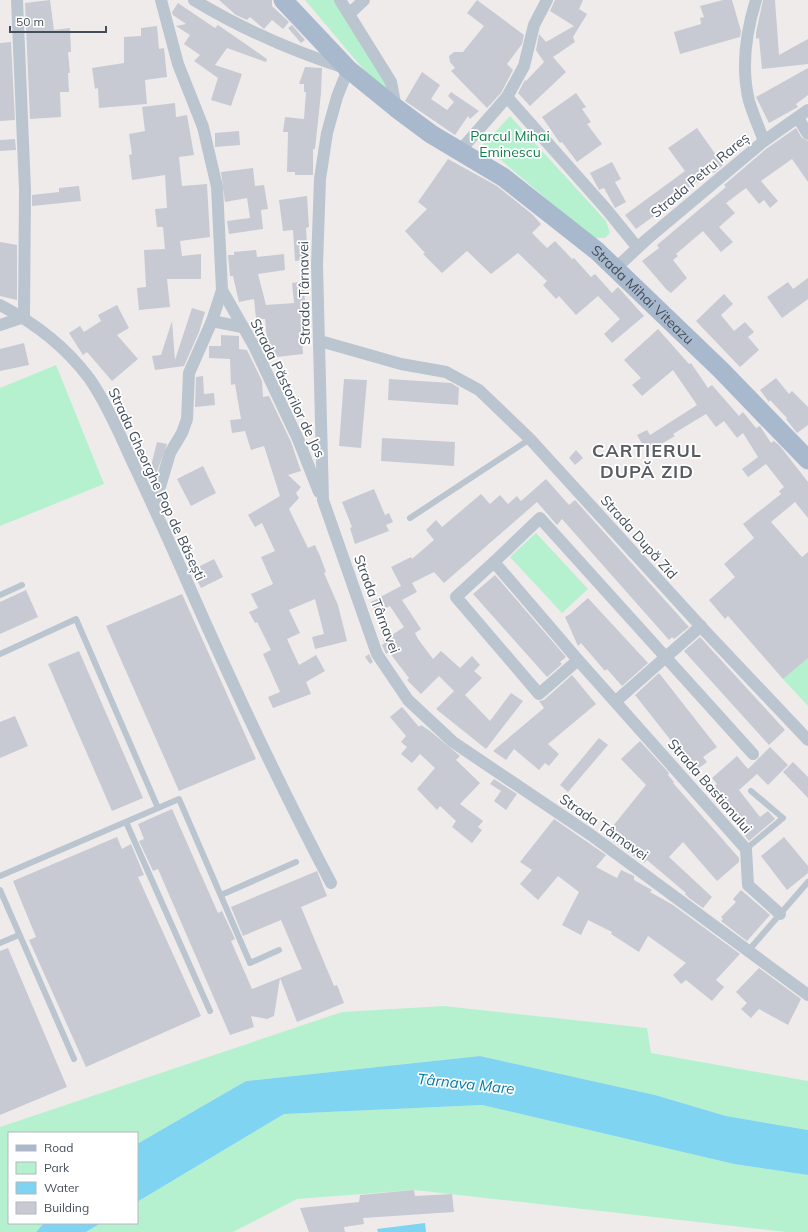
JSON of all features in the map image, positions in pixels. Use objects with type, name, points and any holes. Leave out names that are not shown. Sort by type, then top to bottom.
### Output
[{"type":"main road","name":"Strada Mihai Viteazu","points":[[283,0],[348,69],[396,108],[458,152],[503,177],[616,268],[721,370],[808,460]]},
{"type":"street","points":[[0,325],[24,318],[25,190],[17,0]]},
{"type":"street","name":"Strada Păstorilor de Jos","points":[[154,507],[170,453],[182,432],[187,419],[189,373],[212,321],[222,290],[217,187],[203,127],[178,64],[161,0]]},
{"type":"street","points":[[194,0],[240,27],[321,60],[348,69]]},
{"type":"street","points":[[340,0],[391,82],[396,108]]},
{"type":"street","points":[[349,14],[364,0]]},
{"type":"street","points":[[458,152],[507,97],[524,66],[534,25],[547,0]]},
{"type":"street","points":[[756,0],[751,17],[747,42],[746,75],[749,101],[764,141]]},
{"type":"street","name":"Strada Târnavei","points":[[348,69],[333,111],[320,179],[317,265],[323,500],[377,654],[408,700],[454,742],[591,835],[808,995]]},
{"type":"street","points":[[507,97],[607,210],[637,248]]},
{"type":"street","name":"Strada Petru Rareș","points":[[616,268],[637,248],[764,141],[808,110]]},
{"type":"street","points":[[798,118],[808,134]]},
{"type":"street","name":"Strada Păstorilor de Jos","points":[[222,290],[254,346],[298,439],[323,500]]},
{"type":"street","name":"Strada Gheorghe Pop de Băsești","points":[[0,305],[24,318],[51,337],[73,358],[90,379],[120,434],[216,647],[291,807],[331,883]]},
{"type":"street","points":[[212,321],[242,327]]},
{"type":"street","name":"Strada După Zid","points":[[320,341],[401,364],[446,372],[479,390],[530,439],[701,626],[808,740]]},
{"type":"street","points":[[578,660],[540,694],[456,597],[540,518],[753,754]]},
{"type":"street","name":"Strada Bastionului","points":[[494,562],[578,660],[746,849],[748,885],[780,914]]},
{"type":"street","points":[[616,702],[701,626]]},
{"type":"lane","points":[[410,518],[530,439]]},
{"type":"lane","points":[[0,595],[22,585]]},
{"type":"lane","points":[[0,654],[76,619],[158,808]]},
{"type":"lane","points":[[746,849],[783,818],[750,791]]},
{"type":"lane","points":[[0,876],[179,799],[250,963],[279,950]]},
{"type":"lane","points":[[126,822],[210,1011]]},
{"type":"lane","points":[[221,895],[296,862]]},
{"type":"lane","points":[[748,951],[808,882]]},
{"type":"lane","points":[[0,890],[74,1059]]},
{"type":"lane","points":[[0,943],[19,935]]},
{"type":"green space","points":[[305,0],[340,0],[391,82],[396,108]]},
{"type":"green space","name":"Parcul Mihai Eminescu","points":[[510,116],[606,221],[610,233],[605,238],[596,238],[587,233],[483,145]]},
{"type":"green space","points":[[56,365],[104,484],[0,526],[0,388]]},
{"type":"green space","points":[[536,533],[588,589],[562,613],[510,557]]},
{"type":"green space","points":[[808,657],[808,706],[783,679]]},
{"type":"green space","points":[[444,1006],[647,1028],[651,1053],[808,1081],[808,1130],[726,1116],[655,1095],[480,1056],[246,1081],[138,1143],[138,1132],[8,1132],[8,1224],[43,1224],[36,1232],[0,1232],[0,1127],[342,1012]]},
{"type":"green space","points":[[482,1105],[734,1164],[808,1175],[808,1232],[786,1232],[414,1190],[297,1199],[233,1232],[86,1232],[99,1224],[138,1224],[138,1201],[284,1114]]},
{"type":"water","name":"Târnava Mare","points":[[480,1056],[655,1095],[726,1116],[808,1130],[808,1175],[734,1164],[482,1105],[284,1114],[138,1201],[138,1143],[246,1081]]},
{"type":"water","points":[[425,1223],[426,1232],[378,1232],[377,1229]]},
{"type":"water","points":[[43,1224],[99,1224],[86,1232],[36,1232]]},
{"type":"building","points":[[50,0],[54,30],[70,28],[71,52],[68,52],[70,73],[68,73],[69,92],[60,92],[61,117],[30,119],[25,3]]},
{"type":"building","points":[[219,0],[272,0],[272,6],[289,22],[283,29],[272,20],[264,29],[250,17],[247,20],[236,15]]},
{"type":"building","points":[[477,0],[524,35],[522,44],[507,64],[513,70],[501,93],[487,108],[451,71],[455,68],[450,62],[449,56],[454,52],[463,52],[484,26],[467,13]]},
{"type":"building","points":[[555,0],[583,0],[579,9],[587,14],[573,37],[575,42],[553,57],[566,72],[530,106],[518,93],[525,80],[526,81],[544,62],[536,50],[539,34],[546,42],[574,26],[550,11]]},
{"type":"building","points":[[723,0],[732,0],[741,31],[740,37],[680,54],[674,32],[701,24],[700,18],[704,17],[700,6]]},
{"type":"building","points":[[763,0],[775,0],[779,55],[808,39],[808,64],[762,69],[759,38],[756,39],[756,33]]},
{"type":"building","points":[[178,3],[215,28],[218,25],[267,59],[266,62],[227,48],[215,65],[242,74],[231,106],[211,100],[218,78],[194,61],[200,55],[184,44],[190,35],[176,26],[186,24],[173,15],[172,12]]},
{"type":"building","points":[[292,25],[305,40],[301,43],[288,28]]},
{"type":"building","points":[[157,26],[159,49],[164,48],[167,77],[145,80],[147,104],[99,108],[98,88],[95,89],[92,68],[124,63],[124,37],[141,36],[141,28]]},
{"type":"building","points":[[11,42],[15,120],[0,121],[0,43]]},
{"type":"building","points":[[305,67],[322,68],[321,93],[315,149],[313,149],[313,175],[295,175],[295,172],[287,172],[288,132],[283,132],[285,117],[304,119],[306,92],[304,92],[304,84],[299,84]]},
{"type":"building","points":[[808,68],[808,95],[796,104],[798,107],[769,123],[756,97]]},
{"type":"building","points":[[422,72],[440,85],[431,99],[447,110],[454,102],[448,96],[451,92],[479,111],[470,119],[468,116],[455,135],[405,101]]},
{"type":"building","points":[[576,93],[586,107],[582,109],[591,122],[587,124],[602,144],[577,162],[562,142],[560,143],[542,117]]},
{"type":"building","points":[[175,103],[176,117],[187,115],[194,155],[179,157],[182,186],[207,184],[210,237],[180,241],[182,256],[201,254],[201,279],[167,279],[170,307],[139,310],[137,288],[146,287],[144,250],[165,249],[163,227],[157,227],[155,209],[167,208],[165,175],[132,180],[129,155],[132,154],[129,134],[145,131],[142,107]]},
{"type":"building","points":[[697,128],[723,165],[714,173],[712,171],[687,189],[688,191],[636,229],[625,215],[685,171],[668,148]]},
{"type":"building","points":[[796,128],[802,138],[808,141],[808,182],[792,159],[761,181],[778,201],[770,208],[764,200],[759,204],[746,188],[726,203],[735,213],[719,227],[733,242],[721,252],[703,231],[676,254],[678,256],[673,260],[687,278],[671,293],[667,290],[642,261],[659,248],[657,245],[726,187],[724,185],[766,149]]},
{"type":"building","points":[[239,131],[240,145],[215,147],[215,133]]},
{"type":"building","points":[[15,139],[16,150],[0,151],[0,140]]},
{"type":"building","points":[[448,159],[497,186],[533,215],[541,224],[532,233],[547,248],[555,241],[572,259],[574,258],[591,277],[595,274],[612,293],[618,287],[644,316],[612,343],[604,334],[620,319],[598,296],[576,315],[559,296],[556,299],[543,285],[547,281],[518,253],[491,274],[467,251],[442,273],[423,254],[425,253],[405,231],[427,209],[418,202]]},
{"type":"building","points":[[612,162],[621,179],[615,182],[626,202],[615,208],[604,188],[599,190],[590,173]]},
{"type":"building","points":[[253,168],[255,186],[264,185],[268,209],[261,210],[263,229],[229,234],[227,221],[250,218],[247,198],[225,202],[221,172]]},
{"type":"building","points":[[79,186],[81,201],[32,206],[32,195],[59,192],[59,188]]},
{"type":"building","points":[[307,196],[309,227],[306,228],[308,260],[295,261],[293,230],[283,231],[279,200]]},
{"type":"building","points":[[0,242],[17,245],[17,300],[0,296]]},
{"type":"building","points":[[256,250],[257,257],[284,254],[285,270],[258,274],[266,305],[294,303],[292,283],[303,282],[307,318],[304,318],[306,339],[302,339],[303,354],[268,358],[264,350],[268,350],[265,319],[256,319],[254,299],[239,302],[233,276],[230,276],[228,255],[234,255],[234,252]]},
{"type":"building","points":[[808,278],[808,299],[782,318],[767,297],[788,282],[793,289]]},
{"type":"building","points":[[724,294],[733,304],[721,315],[734,331],[745,322],[754,332],[748,337],[759,350],[740,367],[696,321]]},
{"type":"building","points":[[117,305],[129,328],[117,335],[138,359],[112,381],[87,352],[83,355],[69,333],[80,326],[84,332],[101,321],[98,315]]},
{"type":"building","points":[[192,308],[205,312],[199,332],[184,366],[155,370],[152,356],[161,355],[172,321],[175,360]]},
{"type":"building","points":[[658,329],[689,364],[691,363],[708,388],[712,385],[739,416],[743,412],[756,428],[760,426],[771,443],[774,441],[780,446],[808,482],[808,518],[795,502],[771,522],[802,557],[808,552],[808,658],[783,679],[728,616],[725,619],[709,600],[735,577],[724,564],[754,538],[743,524],[781,494],[779,491],[784,487],[766,464],[748,477],[742,469],[758,457],[743,433],[737,438],[724,421],[716,427],[706,414],[673,434],[675,436],[647,452],[637,435],[647,430],[650,435],[697,405],[673,370],[642,396],[632,385],[641,378],[624,360]]},
{"type":"building","points":[[221,335],[239,336],[239,349],[247,350],[262,381],[263,397],[269,396],[291,442],[301,471],[288,475],[301,487],[296,493],[299,498],[289,509],[308,548],[315,545],[320,556],[326,572],[324,573],[338,605],[347,641],[315,649],[312,637],[324,634],[315,599],[289,610],[300,633],[287,639],[299,665],[316,655],[325,671],[306,682],[311,694],[273,708],[268,697],[280,692],[263,654],[271,650],[257,622],[255,623],[249,612],[258,608],[251,594],[273,584],[261,557],[275,551],[262,523],[255,527],[248,515],[280,496],[264,446],[251,450],[245,431],[232,433],[230,420],[241,419],[235,384],[231,385],[230,359],[209,358],[209,346],[221,346]]},
{"type":"building","points":[[24,343],[29,365],[0,371],[0,349]]},
{"type":"building","points":[[203,376],[204,394],[214,393],[215,405],[195,407],[196,377]]},
{"type":"building","points":[[776,378],[789,394],[792,391],[808,407],[808,425],[797,433],[786,419],[787,418],[770,400],[769,402],[760,390]]},
{"type":"building","points":[[344,379],[367,380],[361,448],[339,446]]},
{"type":"building","points":[[389,379],[451,383],[459,388],[458,405],[388,400]]},
{"type":"building","points":[[382,438],[455,442],[454,466],[381,461]]},
{"type":"building","points":[[157,442],[167,444],[153,483],[150,483],[148,478]]},
{"type":"building","points":[[576,450],[583,458],[575,465],[569,458]]},
{"type":"building","points":[[203,466],[216,493],[191,506],[177,479]]},
{"type":"building","points":[[546,479],[569,505],[575,500],[689,627],[674,639],[672,637],[669,640],[562,519],[557,525],[537,502],[444,583],[434,572],[412,583],[417,592],[402,600],[421,629],[415,633],[418,639],[433,659],[441,651],[460,668],[472,656],[480,665],[474,671],[482,678],[465,695],[490,721],[511,693],[523,701],[486,749],[436,709],[454,691],[439,676],[421,694],[407,680],[409,678],[389,652],[386,654],[382,645],[385,643],[383,641],[404,627],[390,606],[377,613],[371,602],[401,586],[391,567],[411,557],[412,559],[434,540],[426,530],[436,520],[442,527],[481,494],[490,504],[500,495],[508,504],[517,496],[521,501]]},
{"type":"building","points":[[374,489],[385,515],[389,513],[393,522],[386,525],[389,531],[355,544],[350,528],[352,527],[342,502]]},
{"type":"building","points":[[214,559],[223,577],[201,588],[192,570]]},
{"type":"building","points":[[495,575],[566,657],[560,662],[562,664],[547,677],[473,594]]},
{"type":"building","points":[[26,590],[38,617],[0,634],[0,602]]},
{"type":"building","points":[[182,594],[256,759],[179,791],[106,626]]},
{"type":"building","points":[[588,598],[648,663],[622,686],[607,669],[605,671],[581,643],[578,646],[565,617]]},
{"type":"building","points":[[700,637],[785,730],[769,745],[684,651]]},
{"type":"building","points":[[79,651],[143,798],[112,811],[48,664]]},
{"type":"building","points":[[369,654],[373,662],[370,664],[365,657]]},
{"type":"building","points":[[659,673],[717,747],[703,757],[707,762],[695,771],[635,695]]},
{"type":"building","points":[[572,675],[596,704],[548,744],[559,754],[549,766],[545,763],[539,770],[514,749],[506,760],[493,751],[544,708],[539,701],[544,700]]},
{"type":"building","points":[[402,707],[419,727],[421,725],[430,731],[460,756],[456,760],[480,783],[460,804],[483,821],[478,827],[482,830],[472,843],[452,827],[456,821],[440,806],[437,810],[417,789],[435,768],[420,754],[412,763],[401,754],[407,747],[401,742],[406,736],[390,717]]},
{"type":"building","points":[[15,716],[28,746],[0,758],[0,722]]},
{"type":"building","points":[[599,738],[608,745],[568,792],[560,785]]},
{"type":"building","points":[[640,741],[669,773],[668,775],[674,782],[673,783],[739,858],[739,862],[717,881],[683,842],[669,857],[712,897],[703,908],[689,898],[685,894],[686,893],[647,860],[644,863],[605,836],[646,785],[621,759]]},
{"type":"building","points":[[770,747],[788,765],[768,785],[757,774],[739,790],[760,817],[768,811],[775,819],[749,841],[709,790],[717,784],[712,778],[737,756],[748,769]]},
{"type":"building","points":[[793,762],[808,777],[808,798],[783,772]]},
{"type":"building","points":[[494,779],[517,794],[506,810],[494,801],[501,791],[490,784]]},
{"type":"building","points":[[172,809],[218,913],[222,911],[235,939],[231,941],[252,989],[302,969],[281,920],[243,936],[231,907],[317,871],[327,896],[301,907],[334,986],[337,985],[344,1003],[297,1022],[280,978],[274,1016],[267,1019],[251,1016],[254,1027],[230,1035],[158,869],[153,871],[139,841],[144,839],[138,824]]},
{"type":"building","points":[[554,819],[606,855],[596,867],[617,878],[621,870],[634,876],[634,880],[652,890],[650,892],[673,905],[740,954],[716,980],[724,987],[712,1001],[686,980],[681,984],[673,975],[686,963],[648,936],[639,952],[611,934],[612,932],[588,920],[581,935],[562,925],[579,892],[558,876],[538,900],[520,884],[532,870],[520,862]]},
{"type":"building","points":[[117,837],[122,849],[131,844],[144,875],[138,877],[201,1016],[86,1067],[29,940],[36,937],[13,881]]},
{"type":"building","points":[[784,837],[808,866],[808,873],[787,890],[761,856]]},
{"type":"building","points":[[741,890],[770,915],[747,941],[721,921],[723,919],[721,917],[736,902],[733,899]]},
{"type":"building","points":[[8,948],[67,1087],[0,1115],[0,951]]},
{"type":"building","points":[[759,968],[801,999],[788,1025],[759,1009],[751,1018],[741,1009],[747,1003],[736,992]]},
{"type":"building","points":[[414,1190],[415,1196],[452,1194],[454,1212],[363,1218],[364,1224],[344,1227],[345,1232],[309,1232],[300,1208],[359,1202],[360,1195]]},
{"type":"district","name":"CARTIERUL DUPĂ ZID","points":[[647,461]]}]
